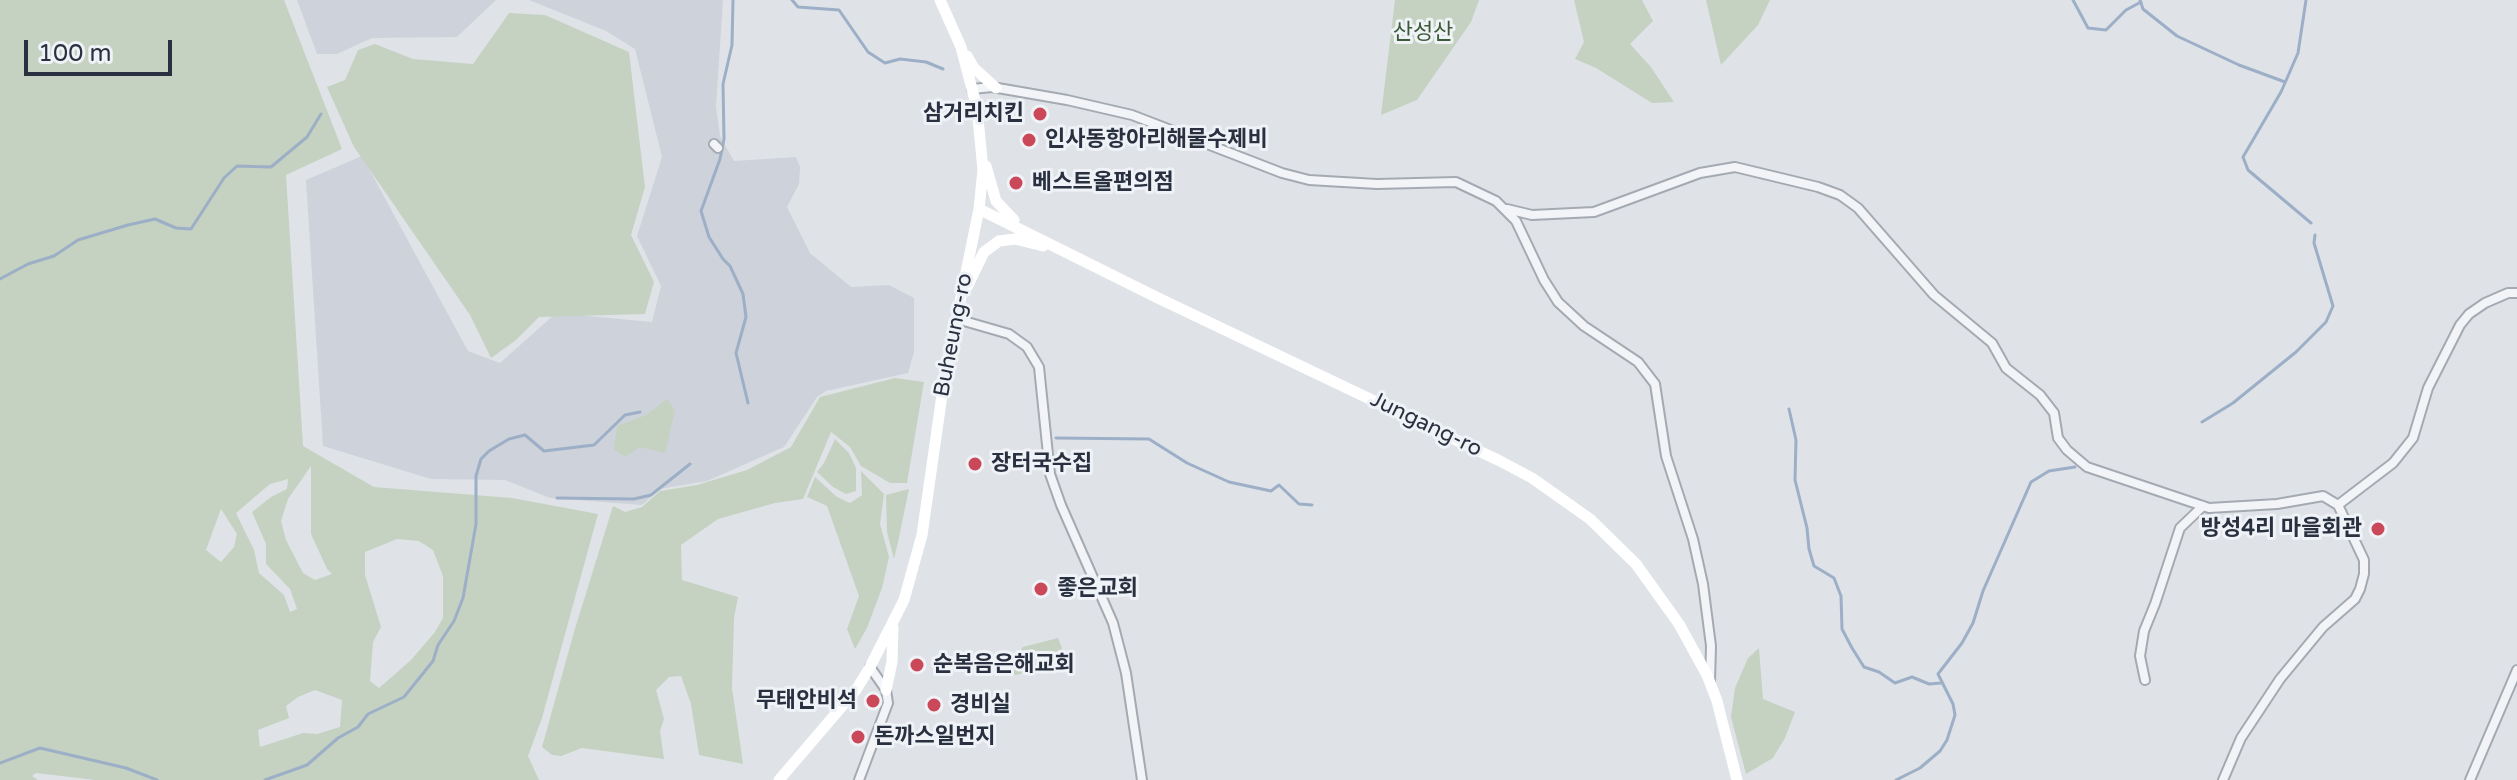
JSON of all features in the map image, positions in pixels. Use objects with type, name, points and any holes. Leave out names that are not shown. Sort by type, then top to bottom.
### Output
[{"type":"main road","name":"Buheung-ro","points":[[779,780],[856,690],[870,667],[904,600],[922,535],[945,374],[979,209],[982,151],[977,108],[961,47],[940,0]]},
{"type":"main road","points":[[961,47],[974,68],[996,88]]},
{"type":"main road","points":[[982,151],[996,201],[1011,217],[1044,241]]},
{"type":"main road","name":"Jungang-ro","points":[[979,209],[1443,432],[1549,490],[1603,530],[1636,564],[1679,624],[1710,681],[1727,733],[1737,780]]},
{"type":"main road","points":[[960,302],[984,252],[999,241],[1015,239],[1033,243],[1090,264]]},
{"type":"main road","points":[[886,690],[892,662],[893,621]]},
{"type":"street","points":[[972,89],[996,88],[1132,115],[1298,177],[1333,183],[1456,182],[1480,191],[1505,209],[1516,221],[1558,302],[1584,326],[1638,362],[1655,384],[1666,456],[1693,539],[1703,584],[1711,646],[1710,681]]},
{"type":"street","points":[[1505,209],[1532,215],[1594,212],[1700,173],[1735,167],[1756,170],[1840,195],[1874,222],[1934,295],[1992,343],[2006,368],[2040,395],[2054,413],[2058,438],[2087,467],[2209,508],[2277,504],[2323,496],[2338,505],[2364,560],[2360,589],[2355,599],[2323,627],[2280,679],[2241,738],[2223,780]]},
{"type":"street","points":[[2338,505],[2393,463],[2413,438],[2428,388],[2460,325],[2469,314],[2485,303],[2508,293],[2517,293]]},
{"type":"street","points":[[957,319],[1009,334],[1027,347],[1039,367],[1050,474],[1113,623],[1126,673],[1142,780]]},
{"type":"street","points":[[2145,680],[2140,656],[2144,631],[2180,528],[2203,506]]},
{"type":"street","points":[[859,780],[888,703],[886,690],[870,667]]},
{"type":"street","points":[[2470,780],[2517,670]]},
{"type":"shaded area","points":[[297,0],[496,0],[457,37],[372,38],[337,54],[317,54]]},
{"type":"shaded area","points":[[529,0],[723,0],[716,107],[720,136],[734,161],[796,157],[800,167],[799,184],[787,207],[810,253],[851,287],[889,285],[914,298],[914,352],[908,373],[826,391],[817,397],[784,447],[707,481],[660,489],[642,505],[550,498],[505,480],[431,479],[323,446],[306,180],[362,156],[468,351],[500,363],[556,313],[652,322],[661,286],[637,236],[662,157],[635,49],[606,31]]},
{"type":"green space","points":[[0,0],[284,0],[342,149],[286,175],[303,446],[374,487],[512,498],[598,514],[542,718],[528,756],[539,780],[95,780],[36,773],[32,776],[38,780],[0,780]],"holes":[[[311,466],[311,534],[332,574],[315,580],[303,573],[286,540],[281,521],[288,499]],[[288,479],[287,489],[252,512],[266,544],[266,564],[290,589],[297,609],[290,612],[284,595],[259,573],[254,550],[236,513],[270,484]],[[221,509],[237,534],[234,547],[221,562],[206,550]],[[397,539],[419,541],[433,550],[443,576],[443,618],[411,660],[379,688],[370,681],[373,642],[381,627],[365,575],[365,552]],[[315,690],[342,700],[340,727],[317,734],[303,733],[260,747],[258,730],[289,718],[286,706]]]},
{"type":"green space","name":"산성산","points":[[1395,0],[1479,0],[1471,22],[1417,100],[1381,115]]},
{"type":"green space","points":[[1574,0],[1642,0],[1653,21],[1630,44],[1651,67],[1674,102],[1652,103],[1596,68],[1575,59],[1584,42]]},
{"type":"green space","points":[[1706,0],[1770,0],[1758,25],[1721,65]]},
{"type":"green space","points":[[509,13],[545,15],[629,52],[645,187],[631,235],[654,282],[645,314],[539,317],[516,340],[491,358],[470,315],[354,147],[327,87],[345,80],[358,50],[375,44],[413,59],[473,64]]},
{"type":"green space","points":[[895,378],[924,382],[907,483],[890,483],[861,466],[850,447],[831,432],[803,499],[775,503],[718,519],[681,545],[682,580],[738,597],[734,618],[732,688],[743,764],[699,755],[691,704],[681,676],[669,677],[656,690],[664,719],[660,731],[664,759],[582,748],[561,756],[552,755],[542,747],[613,506],[625,512],[642,507],[660,491],[697,485],[747,470],[791,447],[820,397]]},
{"type":"green space","points":[[667,399],[675,410],[665,453],[640,447],[625,457],[614,449],[617,426],[646,415]]},
{"type":"green space","points":[[835,439],[849,453],[856,468],[856,491],[846,494],[817,472]]},
{"type":"green space","points":[[861,471],[884,494],[880,524],[889,557],[882,588],[867,628],[855,649],[847,629],[859,596],[827,506],[807,497],[815,477],[837,497],[850,503],[862,495]]},
{"type":"green space","points":[[909,489],[894,559],[887,532],[886,495]]},
{"type":"green space","points":[[1058,638],[1068,664],[1015,675],[1009,671],[1023,647]]},
{"type":"green space","points":[[1759,648],[1763,699],[1795,712],[1773,758],[1746,774],[1731,717],[1735,688],[1748,658]]},
{"type":"waterway","points":[[733,0],[732,45],[723,84],[724,139],[701,211],[709,237],[730,266],[743,294],[746,317],[736,353],[748,403]]},
{"type":"waterway","points":[[792,0],[798,7],[839,10],[868,52],[885,63],[900,59],[926,62],[943,69]]},
{"type":"waterway","points":[[2073,0],[2088,28],[2106,30],[2126,10],[2141,2]]},
{"type":"waterway","points":[[2140,0],[2143,9],[2177,36],[2285,82]]},
{"type":"waterway","points":[[2306,0],[2298,53],[2281,92],[2243,157],[2248,170],[2311,223]]},
{"type":"waterway","points":[[0,279],[28,264],[54,256],[78,240],[128,225],[155,219],[176,228],[191,229],[224,178],[237,166],[271,167],[307,137],[321,114]]},
{"type":"waterway","points":[[2202,422],[2233,403],[2296,352],[2326,322],[2333,306],[2314,243],[2315,235]]},
{"type":"waterway","points":[[1789,409],[1796,440],[1795,480],[1809,549],[1814,566],[1834,578],[1841,596],[1842,629],[1852,648],[1864,667],[1879,672],[1895,683],[1912,677],[1929,684],[1941,683]]},
{"type":"waterway","points":[[265,780],[307,765],[338,738],[358,727],[368,714],[404,697],[433,661],[463,598],[476,524],[476,476],[481,459],[489,451],[509,439],[525,435],[544,451],[594,445],[625,415],[640,412]]},
{"type":"waterway","points":[[1056,438],[1149,439],[1187,463],[1229,482],[1271,491],[1279,485],[1299,504],[1312,505]]},
{"type":"waterway","points":[[557,498],[634,499],[651,495],[690,464]]},
{"type":"waterway","points":[[1896,780],[1920,768],[1940,751],[1947,740],[1955,715],[1938,674],[1973,623],[1983,591],[2031,482],[2049,471],[2075,467]]},
{"type":"waterway","points":[[0,763],[40,748],[126,768],[157,780]]},
{"type":"place","name":"삼거리치킨","points":[[1040,114]]},
{"type":"place","name":"인사동항아리해물수제비","points":[[1029,140]]},
{"type":"place","name":"베스트올편의점","points":[[1016,183]]},
{"type":"place","name":"장터국수집","points":[[975,464]]},
{"type":"place","name":"방성4리 마을회관","points":[[2378,529]]},
{"type":"place","name":"좋은교회","points":[[1041,589]]},
{"type":"place","name":"순복음은해교회","points":[[917,665]]},
{"type":"place","name":"무태안비석","points":[[873,701]]},
{"type":"place","name":"경비실","points":[[934,705]]},
{"type":"place","name":"돈까스일번지","points":[[858,737]]}]
